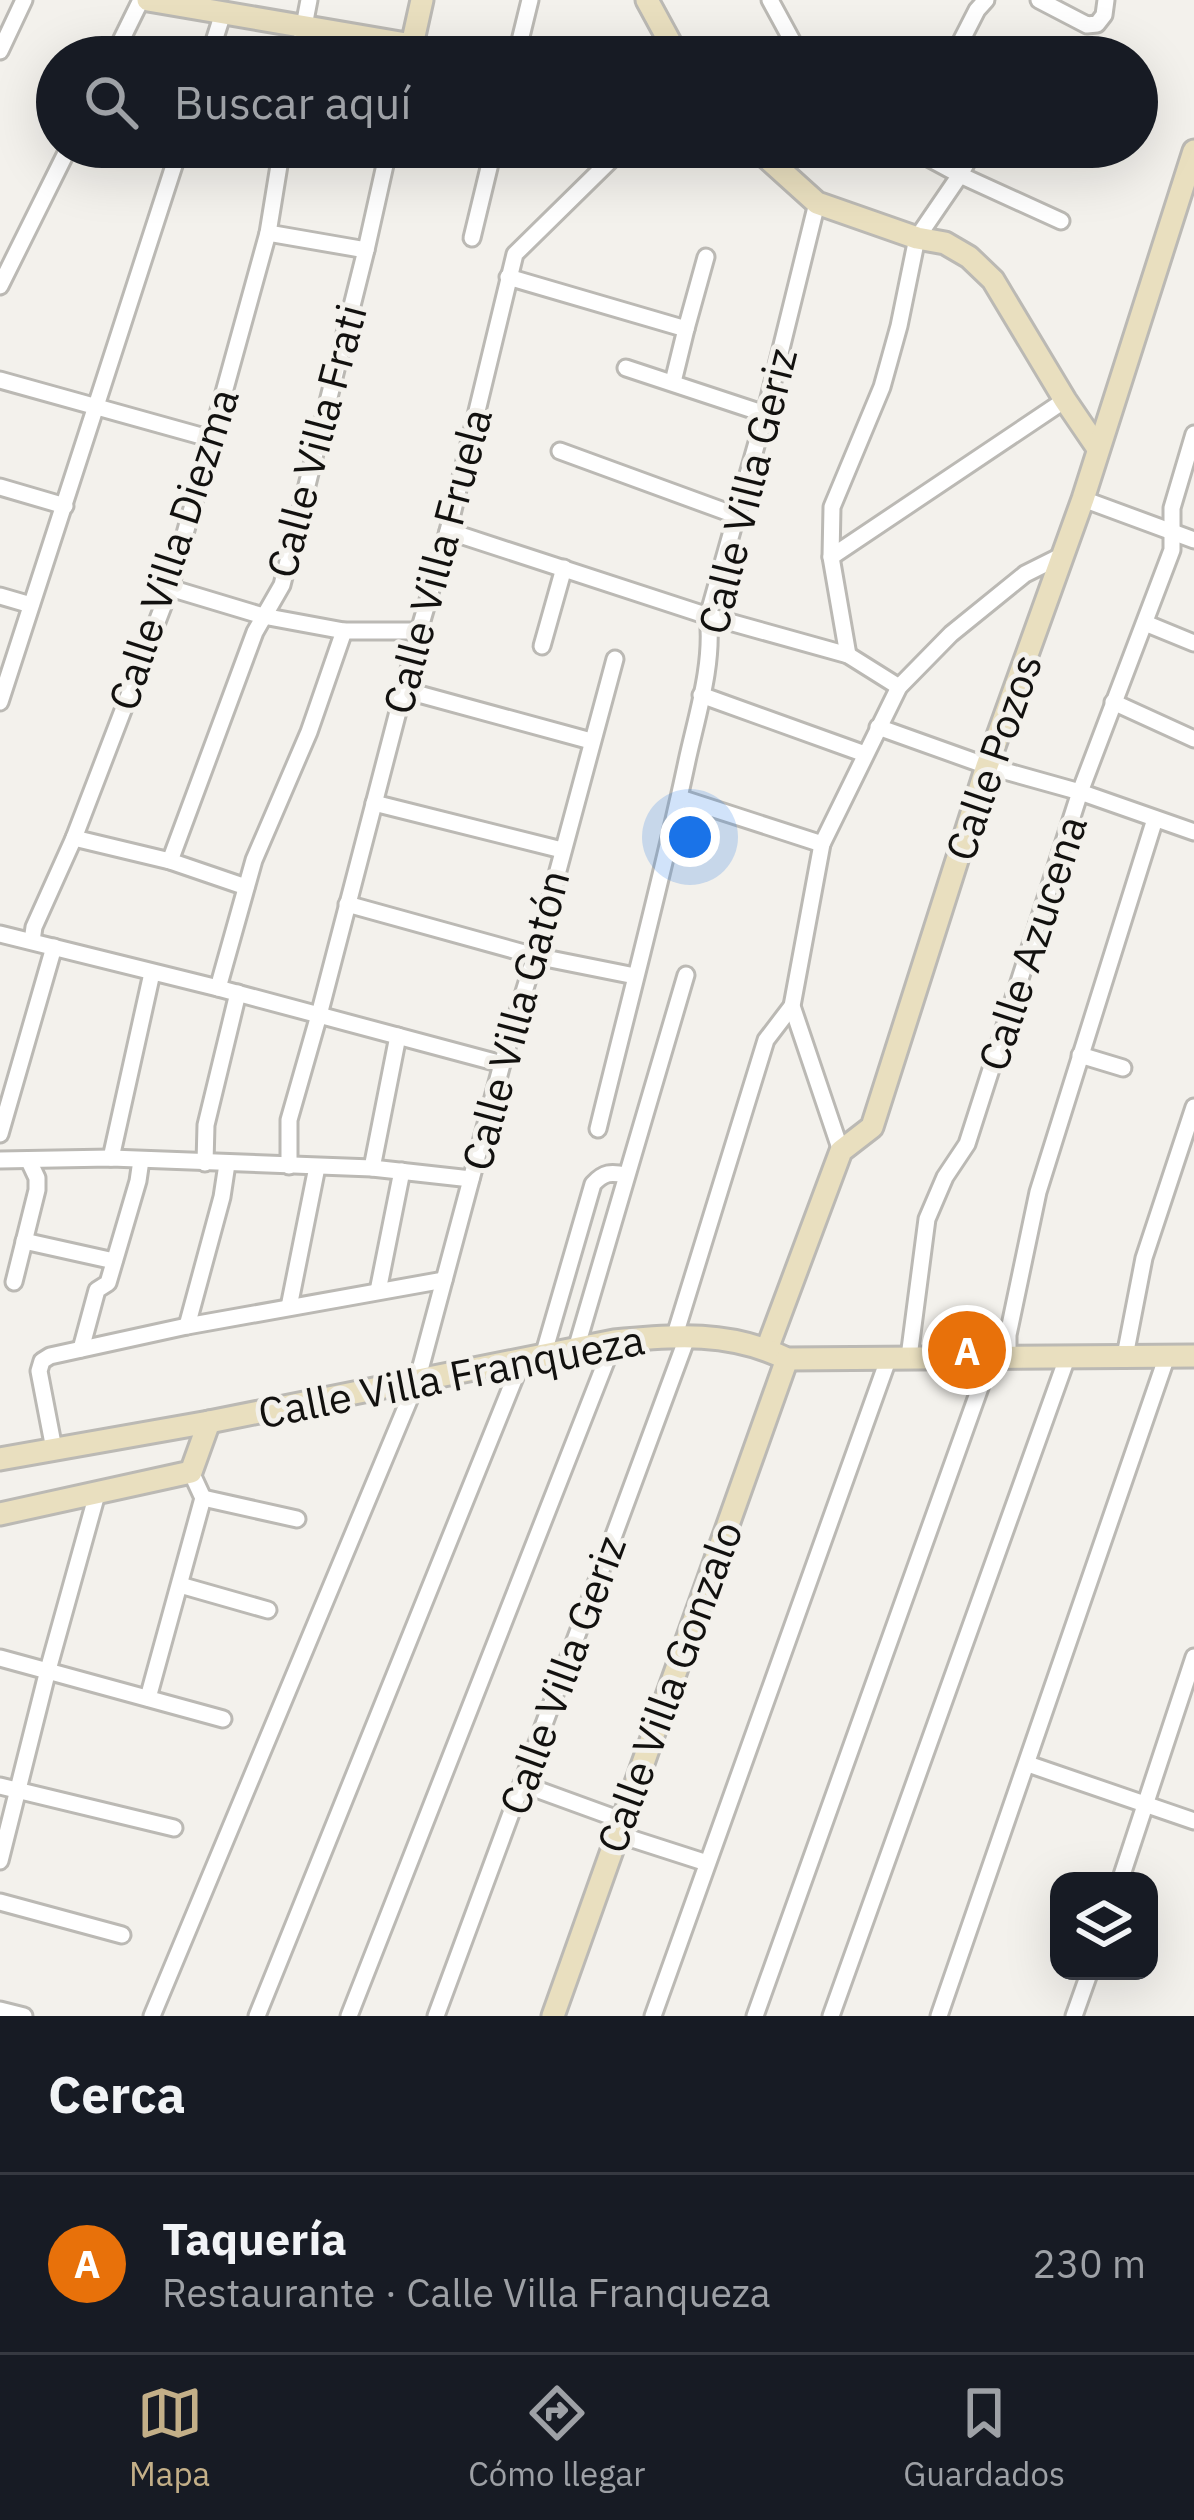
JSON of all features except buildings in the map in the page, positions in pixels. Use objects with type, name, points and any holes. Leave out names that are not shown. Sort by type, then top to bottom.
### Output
[{"type":"street","points":[[0,51],[24,0]]},
{"type":"street","points":[[125,36],[145,0],[197,4],[344,36]]},
{"type":"street","points":[[302,36],[309,0]]},
{"type":"street","points":[[414,36],[422,0]]},
{"type":"street","points":[[521,36],[530,0]]},
{"type":"street","points":[[647,0],[667,36]]},
{"type":"street","points":[[770,0],[790,36]]},
{"type":"street","points":[[1039,0],[1088,25],[1097,24],[1106,0]]},
{"type":"street","points":[[962,36],[977,3]]},
{"type":"street","points":[[215,36],[223,13]]},
{"type":"street","name":"Calle Pozos","points":[[777,1354],[842,1151],[872,1126],[987,766],[1083,499],[1194,151]]},
{"type":"street","points":[[0,286],[59,168]]},
{"type":"street","points":[[0,702],[173,168]]},
{"type":"street","name":"Calle Villa Diezma","points":[[32,941],[170,588],[268,233],[279,168]]},
{"type":"street","name":"Calle Villa Frati","points":[[170,861],[263,616],[282,585],[384,168]]},
{"type":"street","points":[[472,238],[489,168]]},
{"type":"street","name":"Calle Villa Fruela","points":[[289,1166],[289,1120],[448,531],[515,254],[603,168]]},
{"type":"street","points":[[778,168],[817,203],[945,243],[969,257],[993,280],[1097,447]]},
{"type":"street","points":[[947,168],[1061,221]]},
{"type":"street","points":[[848,655],[831,557],[832,507],[882,387],[917,238],[964,168]]},
{"type":"street","name":"Calle Villa Geriz","points":[[598,1129],[680,798],[711,636],[708,616],[817,203]]},
{"type":"street","points":[[268,233],[366,250]]},
{"type":"street","points":[[673,382],[706,257]]},
{"type":"street","points":[[508,277],[686,329]]},
{"type":"street","points":[[626,368],[765,414]]},
{"type":"street","points":[[0,380],[212,439]]},
{"type":"street","points":[[831,557],[1065,400]]},
{"type":"street","name":"Calle Azucena","points":[[653,2016],[899,1357],[927,1219],[945,1177],[967,1144],[1080,792],[1172,550],[1172,508],[1194,434]]},
{"type":"street","points":[[560,451],[736,515]]},
{"type":"street","points":[[0,487],[64,506]]},
{"type":"street","points":[[1083,499],[1194,540]]},
{"type":"street","points":[[448,531],[708,616],[848,655],[899,687]]},
{"type":"street","points":[[682,1335],[766,1040],[792,1006],[821,844],[878,727],[899,687],[951,634],[1025,574],[1063,555]]},
{"type":"street","points":[[542,646],[564,568]]},
{"type":"street","points":[[170,588],[263,616],[344,631],[418,631]]},
{"type":"street","points":[[0,596],[31,605]]},
{"type":"street","points":[[1145,623],[1194,644]]},
{"type":"street","points":[[218,988],[276,802],[309,732],[344,631]]},
{"type":"street","name":"Calle Villa Gatón","points":[[418,1381],[615,659]]},
{"type":"street","points":[[404,690],[591,741]]},
{"type":"street","points":[[701,695],[865,754]]},
{"type":"street","points":[[1113,702],[1194,739]]},
{"type":"street","points":[[878,727],[1194,832]]},
{"type":"street","points":[[680,798],[821,844]]},
{"type":"street","points":[[374,803],[562,850]]},
{"type":"street","points":[[755,2016],[1008,1335],[1038,1192],[1155,819]]},
{"type":"street","points":[[74,838],[170,861],[246,887]]},
{"type":"street","points":[[347,904],[535,956],[635,976]]},
{"type":"street","points":[[0,934],[502,1064]]},
{"type":"street","points":[[0,1134],[54,946]]},
{"type":"street","points":[[111,1158],[152,973]]},
{"type":"street","points":[[576,1349],[686,975]]},
{"type":"street","points":[[205,1163],[206,1125],[238,993]]},
{"type":"street","points":[[792,1006],[842,1151]]},
{"type":"street","points":[[373,1168],[398,1036]]},
{"type":"street","points":[[1080,1055],[1124,1068]]},
{"type":"street","points":[[0,1064],[18,1068]]},
{"type":"street","points":[[1125,1356],[1144,1258],[1194,1107]]},
{"type":"street","points":[[0,1160],[111,1158],[373,1168],[471,1180]]},
{"type":"street","points":[[14,1282],[37,1190],[29,1160]]},
{"type":"street","points":[[81,1349],[98,1290],[109,1283],[141,1160]]},
{"type":"street","points":[[187,1327],[227,1164]]},
{"type":"street","points":[[289,1307],[316,1167]]},
{"type":"street","points":[[378,1291],[402,1171]]},
{"type":"street","points":[[257,2016],[533,1358],[592,1184],[611,1172],[626,1175]]},
{"type":"street","points":[[24,1240],[114,1261]]},
{"type":"street","points":[[54,1449],[39,1371],[50,1356],[445,1280]]},
{"type":"street","name":"Calle Villa Geriz","points":[[436,2016],[682,1335]]},
{"type":"street","name":"Calle Villa Franqueza","points":[[0,1459],[614,1341],[682,1335],[735,1340],[777,1354],[1194,1356]]},
{"type":"street","points":[[349,2016],[614,1341]]},
{"type":"street","name":"Calle Villa Gonzalo","points":[[553,2016],[777,1354]]},
{"type":"street","points":[[939,2016],[1166,1356]]},
{"type":"street","points":[[831,2016],[1067,1358]]},
{"type":"street","points":[[152,2016],[418,1381]]},
{"type":"street","name":"Calle Villa Franqueza","points":[[191,1472],[209,1422]]},
{"type":"street","points":[[0,1514],[191,1472],[203,1498],[148,1698]]},
{"type":"street","points":[[0,1861],[97,1494]]},
{"type":"street","points":[[203,1498],[297,1520]]},
{"type":"street","points":[[180,1585],[268,1610]]},
{"type":"street","points":[[1123,1872],[1194,1657]]},
{"type":"street","points":[[0,1658],[224,1719]]},
{"type":"street","points":[[1028,1763],[1194,1821]]},
{"type":"street","points":[[522,1784],[707,1863]]},
{"type":"street","points":[[0,1786],[174,1828]]},
{"type":"street","points":[[0,1901],[122,1935]]},
{"type":"street","points":[[1075,2016],[1087,1980]]},
{"type":"street","points":[[0,2010],[24,2016]]},
{"type":"place","name":"Taquería","points":[[967,1350]]}]
